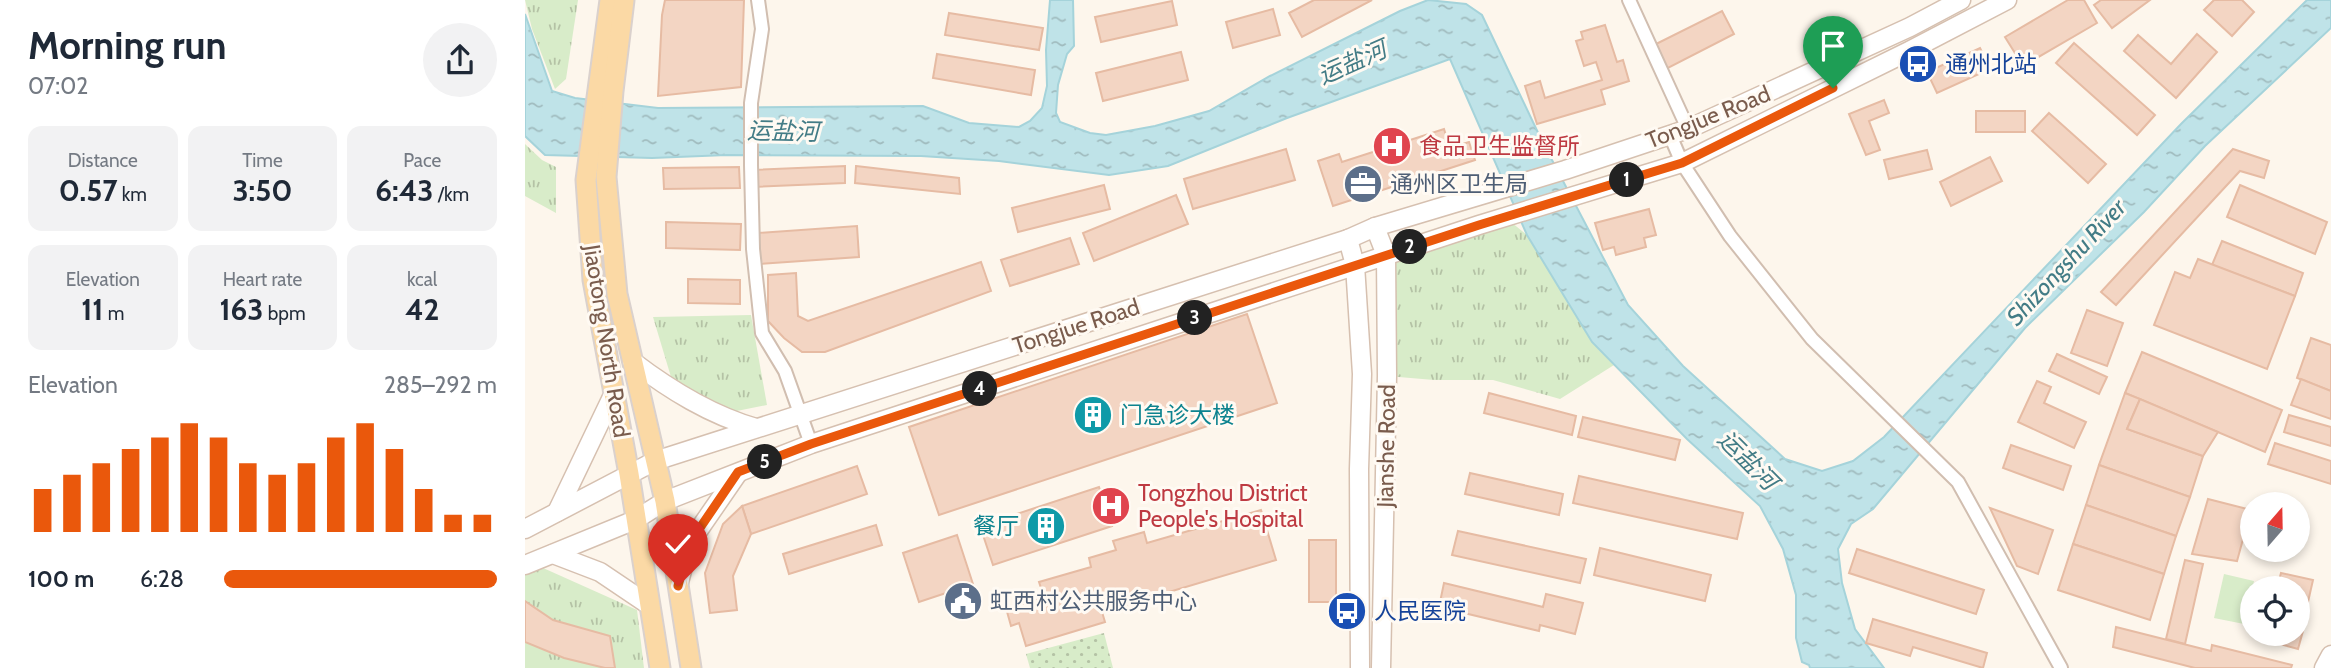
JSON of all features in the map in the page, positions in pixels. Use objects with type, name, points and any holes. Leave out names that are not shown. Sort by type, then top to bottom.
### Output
[{"type":"main road","name":"Jiaotong North Road","points":[[610,0],[605,90],[606,177],[617,294],[665,501],[691,668]]},
{"type":"main road","name":"Jiaotong North Road","points":[[624,0],[586,180],[593,280],[629,474],[660,668]]},
{"type":"main road","name":"Tongjue Road","points":[[629,474],[655,461],[799,414],[1347,239],[1375,227],[1565,170],[1688,129],[1910,27],[1961,0]]},
{"type":"main road","name":"Tongjue Road","points":[[635,520],[665,501],[811,444],[1355,265],[1682,163],[2007,0]]},
{"type":"main road","name":"Jianshe Road","points":[[1375,227],[1386,255],[1387,376],[1381,668]]},
{"type":"main road","name":"Jianshe Road","points":[[1347,239],[1355,265],[1362,374],[1359,470],[1360,668]]},
{"type":"main road","points":[[632,361],[664,386],[730,420],[757,428]]},
{"type":"main road","points":[[557,512],[614,393]]},
{"type":"main road","points":[[678,586],[689,544],[738,472]]},
{"type":"main road","points":[[525,529],[629,474]]},
{"type":"main road","points":[[525,565],[635,520]]},
{"type":"main road","points":[[553,554],[600,572],[649,605]]},
{"type":"main road","points":[[2323,668],[2331,655]]},
{"type":"street","points":[[758,0],[762,29],[751,103],[751,165],[753,249],[761,333],[785,371],[811,444]]},
{"type":"street","points":[[1629,0],[1688,129]]},
{"type":"street","points":[[1670,135],[1682,163],[1730,236],[1812,339],[1958,482],[2061,668]]},
{"type":"green space","points":[[525,0],[578,0],[566,79],[555,89],[532,29]]},
{"type":"green space","points":[[525,144],[542,160],[556,167],[556,213],[525,196]]},
{"type":"green space","points":[[1506,218],[1527,235],[1592,342],[1614,365],[1560,399],[1493,380],[1434,380],[1387,376],[1386,255]]},
{"type":"green space","points":[[751,315],[767,405],[717,415],[674,387],[653,317]]},
{"type":"green space","points":[[532,563],[637,610],[644,668],[525,668],[525,565]]},
{"type":"green space","points":[[2224,574],[2240,578],[2240,623],[2214,618]]},
{"type":"green space","points":[[1104,633],[1113,668],[1030,668],[1026,654]]},
{"type":"water","points":[[1050,0],[1073,0],[1074,46],[1067,54],[1058,85],[1056,113],[1060,122],[1090,133],[1106,135],[1155,126],[1209,111],[1270,76],[1400,11],[1428,0],[1466,4],[1482,15],[1542,141],[1628,305],[1683,366],[1785,459],[1822,471],[1853,461],[1884,437],[2181,124],[2307,0],[2331,0],[2331,28],[2205,146],[2144,212],[2025,328],[1873,509],[1851,524],[1838,549],[1842,583],[1855,629],[1884,668],[1810,668],[1802,662],[1796,638],[1796,595],[1783,549],[1760,506],[1687,439],[1592,342],[1527,235],[1450,59],[1287,118],[1168,166],[1109,175],[999,161],[921,156],[727,155],[652,158],[545,155],[525,136],[525,14],[552,91],[575,98],[658,108],[923,106],[969,123],[1019,127],[1030,121],[1042,108],[1047,86],[1046,50]]},
{"type":"building","points":[[665,0],[744,0],[741,87],[658,96]]},
{"type":"building","points":[[1314,0],[1372,0],[1302,37],[1289,13]]},
{"type":"building","points":[[2068,0],[2084,0],[2097,23],[2023,66],[2005,37]]},
{"type":"building","points":[[2101,0],[2150,0],[2112,28],[2094,5]]},
{"type":"building","points":[[2214,0],[2242,0],[2254,12],[2232,36],[2204,10]]},
{"type":"building","points":[[1172,1],[1177,25],[1101,42],[1095,17]]},
{"type":"building","points":[[1273,9],[1280,35],[1233,48],[1226,22]]},
{"type":"building","points":[[1722,11],[1734,34],[1666,69],[1654,45]]},
{"type":"building","points":[[949,13],[1043,28],[1039,50],[945,35]]},
{"type":"building","points":[[1605,25],[1617,62],[1623,60],[1629,81],[1601,90],[1605,104],[1537,124],[1525,86],[1540,81],[1545,98],[1602,80],[1596,62],[1584,66],[1576,41],[1583,39],[1581,32]]},
{"type":"building","points":[[2197,34],[2217,52],[2176,98],[2124,51],[2138,35],[2171,64]]},
{"type":"building","points":[[2074,43],[2155,115],[2137,135],[2056,63]]},
{"type":"building","points":[[1980,48],[1990,69],[1937,93],[1927,72]]},
{"type":"building","points":[[1181,52],[1188,80],[1103,101],[1096,73]]},
{"type":"building","points":[[937,54],[1035,70],[1031,95],[933,78]]},
{"type":"building","points":[[1884,100],[1889,113],[1869,121],[1880,150],[1866,155],[1849,114]]},
{"type":"building","points":[[1976,111],[2025,111],[2025,132],[1976,132]]},
{"type":"building","points":[[2049,113],[2106,164],[2088,183],[2032,131]]},
{"type":"building","name":"通州区卫生局","points":[[1444,129],[1450,148],[1469,142],[1475,160],[1333,206],[1318,161],[1339,154],[1342,162]]},
{"type":"building","points":[[1286,149],[1295,180],[1193,209],[1184,179]]},
{"type":"building","points":[[2233,149],[2269,161],[2264,178],[2240,171],[2116,305],[2101,292]]},
{"type":"building","points":[[1927,150],[1932,169],[1889,179],[1884,160]]},
{"type":"building","points":[[1990,157],[2002,181],[1951,206],[1940,182]]},
{"type":"building","points":[[845,166],[845,183],[753,187],[753,170]]},
{"type":"building","points":[[856,166],[959,178],[960,194],[855,183]]},
{"type":"building","points":[[739,167],[740,188],[664,189],[663,168]]},
{"type":"building","points":[[1104,185],[1110,209],[1018,232],[1012,208]]},
{"type":"building","points":[[2240,185],[2327,222],[2315,254],[2227,217]]},
{"type":"building","points":[[1176,195],[1188,224],[1094,261],[1083,233]]},
{"type":"building","points":[[1649,209],[1656,235],[1644,238],[1646,247],[1616,255],[1614,247],[1603,250],[1595,223]]},
{"type":"building","points":[[666,222],[741,224],[740,250],[666,248]]},
{"type":"building","points":[[857,226],[859,257],[759,264],[757,233]]},
{"type":"building","points":[[1070,238],[1079,264],[1010,286],[1001,260]]},
{"type":"building","points":[[2222,241],[2303,273],[2295,296],[2212,265]]},
{"type":"building","points":[[2198,259],[2295,296],[2267,369],[2154,325],[2175,272],[2190,278]]},
{"type":"building","points":[[981,262],[991,291],[825,352],[802,352],[768,321],[768,275],[796,273],[798,316],[808,321]]},
{"type":"building","points":[[688,279],[740,280],[740,304],[688,303]]},
{"type":"building","points":[[2087,310],[2123,323],[2107,366],[2071,353]]},
{"type":"building","name":"门急诊大楼","points":[[1247,314],[1277,403],[939,515],[909,427]]},
{"type":"building","points":[[2311,338],[2331,345],[2331,391],[2297,378]]},
{"type":"building","points":[[2142,352],[2282,410],[2265,452],[2125,393]]},
{"type":"building","points":[[2057,354],[2107,377],[2099,394],[2049,371]]},
{"type":"building","points":[[2301,379],[2331,391],[2331,419],[2291,405]]},
{"type":"building","points":[[2037,381],[2051,387],[2044,403],[2086,422],[2074,448],[2018,422]]},
{"type":"building","points":[[1489,393],[1576,416],[1572,435],[1484,413]]},
{"type":"building","points":[[2125,393],[2140,399],[2127,429],[2203,456],[2190,497],[2099,465]]},
{"type":"building","points":[[2140,399],[2218,432],[2203,456],[2127,429]]},
{"type":"building","points":[[2289,415],[2331,427],[2331,446],[2284,432]]},
{"type":"building","points":[[1583,417],[1680,440],[1675,460],[1578,437]]},
{"type":"building","points":[[2275,443],[2331,461],[2331,484],[2268,464]]},
{"type":"building","points":[[2011,445],[2071,466],[2063,490],[2003,468]]},
{"type":"building","points":[[2099,465],[2190,497],[2176,536],[2086,505]]},
{"type":"building","points":[[857,466],[867,494],[751,534],[742,506]]},
{"type":"building","points":[[1470,473],[1563,494],[1559,515],[1465,494]]},
{"type":"building","points":[[1579,476],[1743,513],[1737,539],[1573,503]]},
{"type":"building","name":"餐厅","points":[[1099,487],[1112,526],[993,565],[980,526]]},
{"type":"building","points":[[2208,499],[2240,507],[2240,550],[2237,561],[2192,554]]},
{"type":"building","points":[[2086,505],[2176,536],[2164,574],[2073,544]]},
{"type":"building","points":[[742,506],[751,534],[733,576],[737,610],[710,613],[705,573],[723,524]]},
{"type":"building","points":[[1990,508],[2053,530],[2038,574],[2017,566]]},
{"type":"building","points":[[1261,510],[1276,560],[1102,612],[1105,622],[1026,646],[1019,623],[1011,626],[1006,608],[1044,597],[1039,582],[1091,567],[1089,558],[1116,550],[1113,541],[1144,532],[1147,543]]},
{"type":"building","points":[[876,525],[882,545],[789,574],[783,554]]},
{"type":"building","points":[[1458,531],[1586,559],[1580,583],[1452,555]]},
{"type":"building","points":[[957,535],[973,584],[919,602],[903,553]]},
{"type":"building","points":[[1309,540],[1336,540],[1336,602],[1309,602]]},
{"type":"building","points":[[2073,544],[2164,574],[2150,620],[2058,590]]},
{"type":"building","points":[[1600,548],[1711,575],[1705,601],[1594,575]]},
{"type":"building","points":[[1857,549],[1984,590],[1976,614],[1849,573]]},
{"type":"building","points":[[2185,560],[2203,564],[2185,644],[2166,639]]},
{"type":"building","points":[[1444,583],[1543,607],[1546,594],[1583,603],[1575,634],[1540,625],[1539,631],[1439,607]]},
{"type":"building","points":[[525,601],[553,620],[610,636],[615,668],[564,658],[525,642]]},
{"type":"building","points":[[1873,619],[1987,653],[1983,668],[1913,647],[1910,656],[1866,643]]},
{"type":"building","points":[[2116,627],[2211,651],[2212,645],[2292,665],[2291,668],[2195,668],[2113,647]]},
{"type":"place","name":"通州北站","points":[[1918,64]]},
{"type":"place","name":"食品卫生监督所","points":[[1392,146]]},
{"type":"place","name":"通州区卫生局","points":[[1363,184]]},
{"type":"place","name":"门急诊大楼","points":[[1093,415]]},
{"type":"place","name":"Tongzhou District People's Hospital","points":[[1111,506]]},
{"type":"place","name":"餐厅","points":[[1046,526]]},
{"type":"place","name":"虹西村公共服务中心","points":[[963,601]]},
{"type":"place","name":"人民医院","points":[[1347,611]]},
{"type":"route","points":[[678,586],[689,544],[738,472],[811,444],[1386,255],[1682,163],[1833,88]]},
{"type":"water label","name":"运盐河","points":[[1352,62]]},
{"type":"water label","name":"运盐河","points":[[783,131]]},
{"type":"water label","name":"Shizongshu River","points":[[2066,262]]},
{"type":"water label","name":"运盐河","points":[[1748,460]]}]
